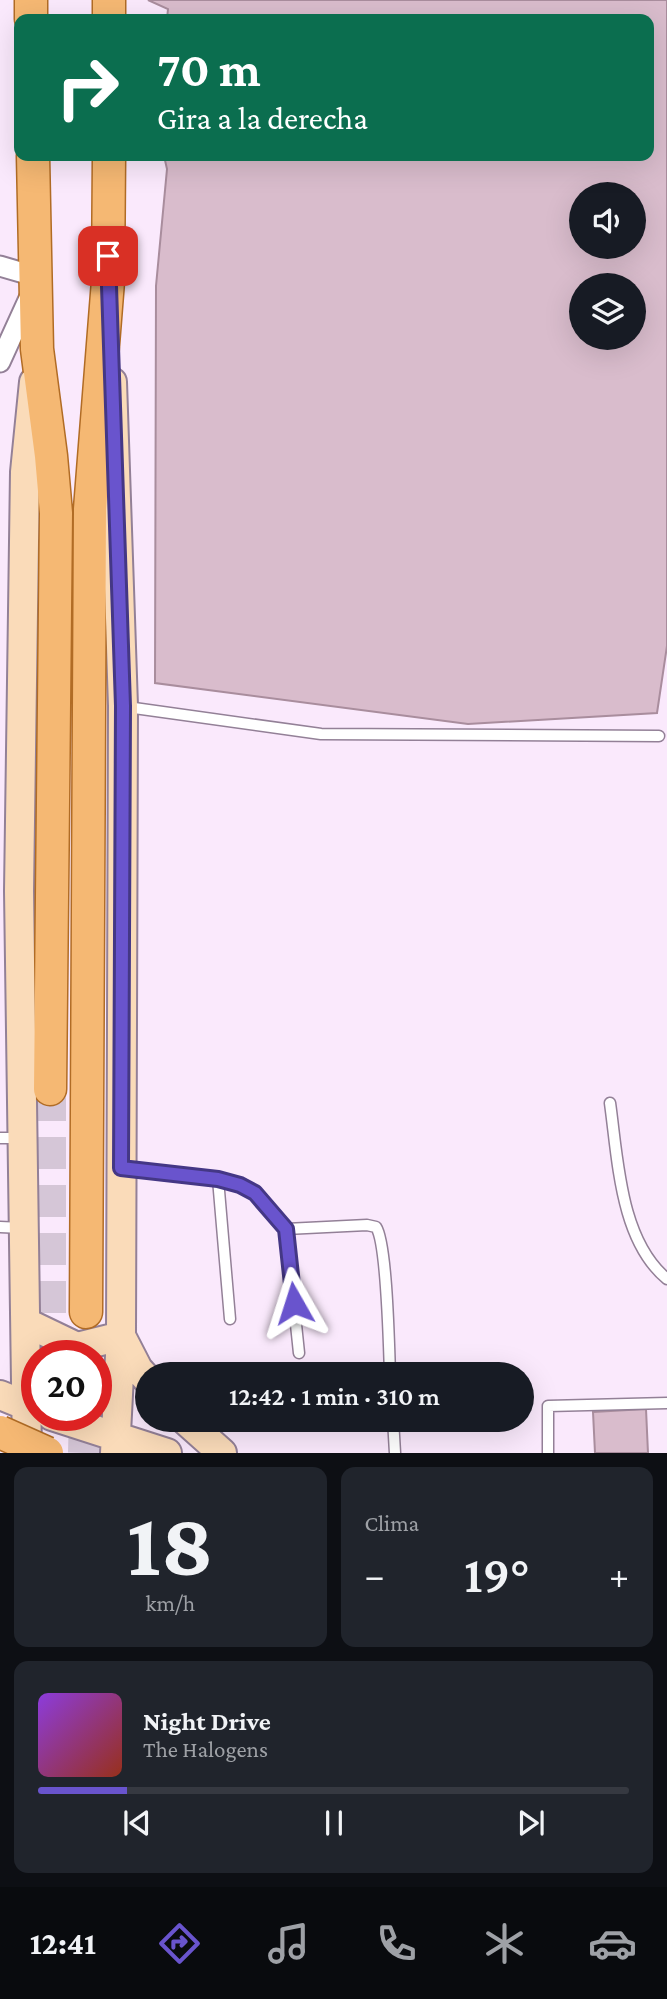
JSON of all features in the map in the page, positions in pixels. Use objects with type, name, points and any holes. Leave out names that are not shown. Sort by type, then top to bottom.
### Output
[{"type":"main road","points":[[33,161],[37,349],[56,513],[50,1089]]},
{"type":"main road","points":[[86,1312],[90,509],[108,281],[109,161]]},
{"type":"main road","points":[[0,1432],[47,1453]]},
{"type":"street","points":[[0,266],[35,282],[0,362]]},
{"type":"street","points":[[108,281],[123,706],[121,1336],[115,1445]]},
{"type":"street","points":[[29,1340],[11,1227],[11,1138],[19,891],[25,472],[37,349]]},
{"type":"street","points":[[27,1323],[77,1346],[121,1336]]},
{"type":"street","points":[[121,1336],[135,1362]]},
{"type":"street","points":[[0,1395],[21,1404]]},
{"type":"street","points":[[27,1453],[33,1431]]},
{"type":"street","points":[[84,1431],[115,1445],[167,1453]]},
{"type":"street","points":[[199,1432],[222,1453]]},
{"type":"lane","points":[[123,706],[321,734],[659,736]]},
{"type":"lane","points":[[610,1103],[624,1206],[652,1266],[667,1279]]},
{"type":"lane","points":[[121,1168],[218,1179],[240,1185],[255,1193],[286,1229],[299,1353]]},
{"type":"lane","points":[[218,1179],[230,1319]]},
{"type":"lane","points":[[286,1229],[367,1225],[376,1227],[380,1233],[383,1259],[389,1362]]},
{"type":"lane","points":[[548,1453],[548,1406],[667,1403]]},
{"type":"lane","points":[[394,1432],[395,1453]]},
{"type":"building","points":[[148,0],[667,0],[667,646],[657,713],[468,724],[155,683],[156,286],[167,169],[165,161],[654,161],[654,14],[168,14],[168,9]]},
{"type":"building","points":[[646,1409],[648,1453],[595,1453],[593,1412]]},
{"type":"tunnel","points":[[50,1089],[50,1340]]},
{"type":"tunnel","points":[[84,1453],[85,1431]]},
{"type":"route","points":[[108,256],[123,706],[121,1168],[218,1179],[240,1185],[255,1193],[286,1229],[294,1303]]}]
